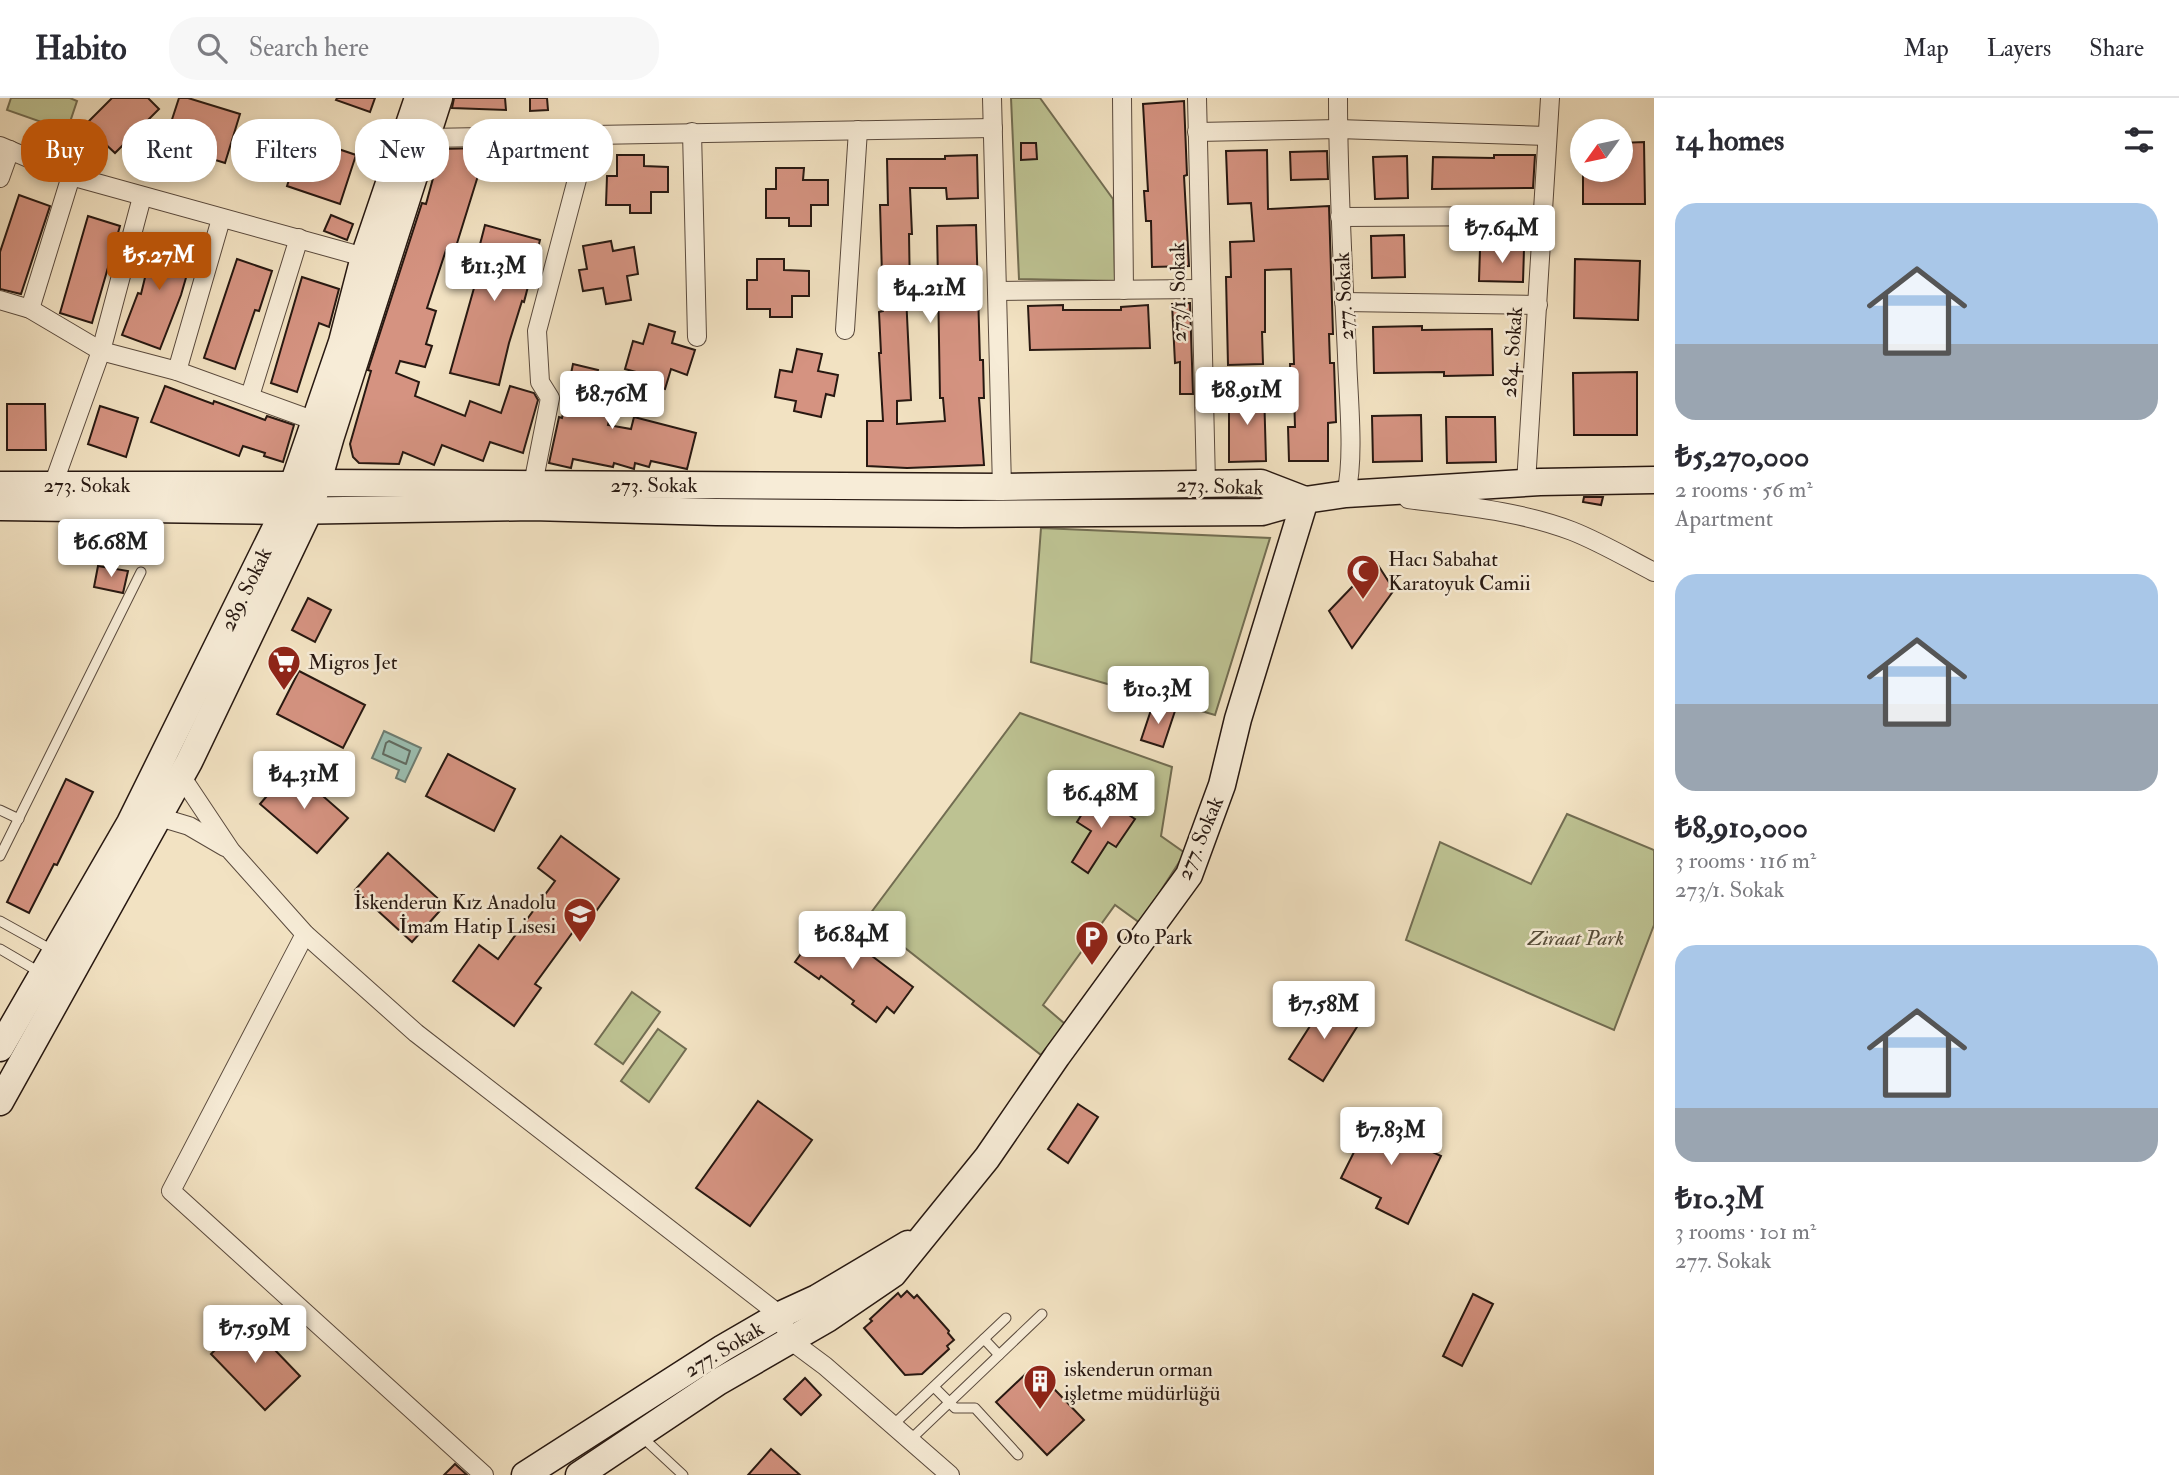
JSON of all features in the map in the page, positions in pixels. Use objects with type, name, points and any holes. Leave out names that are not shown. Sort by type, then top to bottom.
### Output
[{"type":"street","name":"289. Sokak","points":[[417,119],[418,98]]},
{"type":"street","points":[[427,119],[439,98]]},
{"type":"street","points":[[992,98],[1002,487]]},
{"type":"street","points":[[1122,98],[1124,290]]},
{"type":"street","name":"273/1. Sokak","points":[[1197,98],[1206,484]]},
{"type":"street","name":"277. Sokak","points":[[1338,98],[1350,479],[1356,494]]},
{"type":"street","name":"284. Sokak","points":[[1526,483],[1550,98]]},
{"type":"street","points":[[613,134],[993,128]]},
{"type":"street","points":[[1196,132],[1338,128],[1547,136]]},
{"type":"street","points":[[845,330],[858,130]]},
{"type":"street","points":[[692,132],[697,337]]},
{"type":"street","points":[[0,178],[5,148]]},
{"type":"street","points":[[30,309],[69,182]]},
{"type":"street","points":[[91,182],[364,257]]},
{"type":"street","name":"289. Sokak","points":[[0,1048],[60,970],[130,823],[297,510],[305,484],[315,421],[342,342],[364,257],[397,182]]},
{"type":"street","points":[[305,484],[331,436],[404,182]]},
{"type":"street","points":[[533,484],[550,398],[540,382],[537,331],[576,182]]},
{"type":"street","points":[[53,485],[102,351],[142,197]]},
{"type":"street","points":[[1340,218],[1544,216]]},
{"type":"street","points":[[177,371],[221,219]]},
{"type":"street","points":[[250,396],[299,238]]},
{"type":"street","points":[[997,291],[1200,289]]},
{"type":"street","points":[[0,300],[30,309],[102,351],[177,371],[315,421]]},
{"type":"street","points":[[1344,302],[1538,305]]},
{"type":"street","name":"273. Sokak","points":[[0,507],[297,510],[532,507],[946,514],[1262,512],[1305,500],[1356,494],[1526,483],[1654,480]]},
{"type":"street","name":"273. Sokak","points":[[0,485],[1002,487],[1261,483],[1305,500]]},
{"type":"street","name":"273. Sokak","points":[[1356,494],[1467,507],[1529,518],[1572,531],[1654,572]]},
{"type":"street","name":"277. Sokak","points":[[579,1475],[718,1382],[827,1319],[893,1274],[987,1158],[1056,1056],[1189,875],[1222,785],[1238,719],[1305,500]]},
{"type":"street","points":[[0,1102],[60,970],[159,817],[181,776],[297,510]]},
{"type":"street","points":[[181,776],[231,851],[305,934],[416,1032],[780,1315],[790,1340],[825,1366],[950,1475]]},
{"type":"street","points":[[159,817],[188,826],[231,851]]},
{"type":"street","points":[[305,934],[171,1191],[484,1475]]},
{"type":"street","name":"277. Sokak","points":[[526,1475],[723,1348],[780,1315],[817,1298],[928,1232]]},
{"type":"lane","points":[[0,856],[141,572]]},
{"type":"lane","points":[[0,810],[19,819]]},
{"type":"lane","points":[[0,921],[60,970]]},
{"type":"lane","points":[[0,950],[60,970]]},
{"type":"lane","points":[[909,1441],[1042,1314]]},
{"type":"lane","points":[[892,1426],[1006,1318]]},
{"type":"lane","points":[[984,1339],[999,1355]]},
{"type":"lane","points":[[934,1387],[955,1408],[975,1408],[1017,1455]]},
{"type":"lane","points":[[640,1435],[683,1475]]},
{"type":"green space","points":[[11,98],[70,98],[77,101],[71,119],[33,119],[7,110]]},
{"type":"green space","points":[[1011,98],[1040,98],[1113,199],[1115,281],[1019,279]]},
{"type":"green space","points":[[1041,528],[1270,538],[1215,715],[1031,662]]},
{"type":"green space","points":[[1020,713],[1172,767],[1161,836],[1185,853],[1140,923],[1115,905],[1043,1005],[1065,1024],[1041,1055],[867,918]]},
{"type":"green space","name":"Ziraat Park","points":[[1567,814],[1654,850],[1654,925],[1614,1030],[1406,940],[1440,842],[1531,884]]},
{"type":"green space","points":[[632,992],[660,1012],[623,1064],[595,1044]]},
{"type":"green space","points":[[658,1029],[686,1049],[649,1102],[621,1081]]},
{"type":"water","points":[[384,731],[421,748],[405,782],[396,778],[399,770],[372,758]]},
{"type":"building","points":[[112,98],[148,98],[159,109],[149,119],[122,119],[122,146],[115,153],[108,146],[108,119],[91,119]]},
{"type":"building","points":[[179,98],[188,98],[240,114],[238,119],[231,119],[231,143],[225,163],[217,161],[217,119],[172,119]]},
{"type":"building","points":[[375,98],[370,112],[336,100]]},
{"type":"building","points":[[454,98],[505,98],[506,110],[452,108]]},
{"type":"building","points":[[530,98],[547,98],[548,110],[530,111]]},
{"type":"building","points":[[1184,101],[1187,175],[1184,176],[1189,266],[1152,267],[1151,221],[1146,221],[1144,191],[1148,191],[1143,104]]},
{"type":"building","points":[[1633,142],[1644,142],[1645,204],[1583,204],[1583,182],[1633,182]]},
{"type":"building","points":[[1021,143],[1036,143],[1037,159],[1021,160]]},
{"type":"building","points":[[463,148],[463,182],[476,182],[454,253],[446,250],[427,308],[436,311],[426,344],[432,346],[425,367],[400,361],[396,373],[419,382],[415,396],[465,416],[470,401],[501,413],[510,386],[534,393],[538,400],[523,453],[490,442],[483,461],[442,445],[434,465],[403,452],[399,464],[359,463],[353,457],[350,444],[371,371],[368,370],[422,203],[426,204],[432,182],[449,182],[449,149]]},
{"type":"building","points":[[341,150],[355,155],[340,204],[287,186],[288,182],[341,182]]},
{"type":"building","points":[[1267,150],[1268,209],[1329,206],[1333,334],[1329,334],[1330,363],[1334,363],[1336,422],[1328,423],[1328,461],[1289,461],[1288,427],[1295,427],[1290,364],[1294,364],[1291,269],[1265,270],[1263,364],[1228,365],[1226,277],[1231,277],[1230,242],[1254,241],[1251,203],[1228,204],[1226,151]]},
{"type":"building","points":[[1327,151],[1328,179],[1291,180],[1290,152]]},
{"type":"building","points":[[617,155],[644,155],[644,166],[668,167],[668,192],[651,192],[651,213],[630,213],[630,205],[606,205],[607,182],[613,182],[613,176],[617,176]]},
{"type":"building","points":[[977,155],[978,198],[947,199],[946,188],[910,188],[910,295],[906,295],[911,400],[897,401],[897,424],[945,421],[943,398],[940,398],[937,226],[976,225],[980,360],[983,360],[984,398],[979,398],[984,465],[907,468],[867,466],[867,421],[883,421],[879,353],[879,312],[883,311],[880,205],[888,205],[887,159],[945,159],[945,156]]},
{"type":"building","points":[[1494,155],[1535,155],[1533,188],[1432,189],[1433,157],[1494,158]]},
{"type":"building","points":[[1407,156],[1408,198],[1375,199],[1373,157]]},
{"type":"building","points":[[776,168],[804,168],[803,180],[828,180],[828,205],[811,205],[811,226],[789,226],[789,218],[766,218],[766,189],[776,189]]},
{"type":"building","points":[[19,195],[50,206],[21,294],[0,289],[0,252]]},
{"type":"building","points":[[331,215],[353,224],[347,240],[324,231]]},
{"type":"building","points":[[88,216],[120,226],[92,323],[60,313]]},
{"type":"building","points":[[485,225],[540,240],[499,385],[450,373],[474,288],[469,287]]},
{"type":"building","points":[[1404,235],[1405,277],[1372,278],[1371,236]]},
{"type":"building","points":[[147,237],[194,250],[181,295],[160,349],[122,335],[138,293],[141,294],[150,257],[141,255]]},
{"type":"building","points":[[611,241],[613,251],[634,247],[638,274],[627,276],[631,300],[606,304],[603,288],[583,291],[579,270],[587,269],[583,246]]},
{"type":"building","points":[[1480,249],[1524,249],[1523,282],[1479,281]]},
{"type":"building","points":[[237,259],[272,271],[259,311],[255,310],[235,369],[204,358]]},
{"type":"building","points":[[757,259],[784,259],[784,270],[809,271],[809,296],[792,296],[792,317],[770,317],[770,309],[747,309],[747,280],[757,280]]},
{"type":"building","points":[[1575,259],[1640,261],[1638,320],[1574,318]]},
{"type":"building","points":[[302,277],[339,289],[329,327],[319,323],[297,392],[271,383]]},
{"type":"building","points":[[1190,303],[1193,394],[1180,394],[1180,362],[1175,363],[1172,304]]},
{"type":"building","points":[[1063,305],[1063,310],[1121,310],[1121,307],[1148,305],[1150,348],[1030,350],[1028,306]]},
{"type":"building","points":[[649,324],[675,332],[672,343],[695,350],[687,375],[671,369],[665,389],[645,383],[647,375],[625,369],[633,341],[643,344]]},
{"type":"building","points":[[1422,326],[1422,330],[1492,329],[1493,375],[1444,376],[1444,372],[1374,373],[1373,327]]},
{"type":"building","points":[[797,349],[822,354],[818,371],[838,375],[834,396],[826,394],[821,417],[794,411],[796,401],[775,397],[780,370],[792,372]]},
{"type":"building","points":[[573,364],[598,370],[596,378],[616,382],[608,425],[631,429],[634,417],[696,433],[687,469],[651,461],[649,467],[635,463],[634,469],[614,463],[613,467],[573,459],[571,468],[549,463]]},
{"type":"building","points":[[1637,372],[1637,435],[1574,435],[1573,373]]},
{"type":"building","points":[[165,386],[265,420],[267,416],[294,425],[283,462],[243,446],[239,456],[151,422]]},
{"type":"building","points":[[1264,390],[1266,461],[1229,462],[1229,392]]},
{"type":"building","points":[[7,404],[45,404],[46,450],[7,450]]},
{"type":"building","points":[[100,406],[138,418],[126,457],[88,444]]},
{"type":"building","points":[[1421,415],[1422,461],[1373,462],[1372,416]]},
{"type":"building","points":[[1446,417],[1495,417],[1496,462],[1447,463]]},
{"type":"building","points":[[1584,497],[1603,497],[1601,505],[1583,502]]},
{"type":"building","name":"Hacı Sabahat Karatoyuk Camii","points":[[1376,562],[1394,590],[1352,648],[1329,611]]},
{"type":"building","points":[[98,566],[128,571],[123,593],[94,587]]},
{"type":"building","points":[[308,598],[331,610],[315,642],[292,630]]},
{"type":"building","points":[[299,671],[365,705],[343,748],[277,714]]},
{"type":"building","points":[[1153,704],[1175,711],[1163,747],[1141,740]]},
{"type":"building","points":[[448,754],[515,789],[494,831],[426,796]]},
{"type":"building","points":[[291,768],[348,818],[317,853],[260,804]]},
{"type":"building","points":[[66,779],[93,792],[57,865],[54,864],[29,913],[7,902]]},
{"type":"building","points":[[1095,793],[1135,819],[1116,847],[1108,842],[1088,873],[1072,862],[1091,831],[1077,822]]},
{"type":"building","points":[[561,836],[619,879],[594,914],[589,910],[535,984],[541,988],[514,1026],[453,981],[479,945],[498,959],[555,881],[538,868]]},
{"type":"building","points":[[388,853],[445,905],[412,942],[355,890]]},
{"type":"building","points":[[819,916],[913,987],[894,1013],[887,1007],[876,1022],[821,976],[819,979],[795,962],[808,944],[802,940]]},
{"type":"building","points":[[1326,1001],[1360,1022],[1323,1081],[1289,1059]]},
{"type":"building","points":[[758,1101],[812,1140],[750,1226],[696,1188]]},
{"type":"building","points":[[1078,1104],[1098,1117],[1068,1163],[1048,1149]]},
{"type":"building","points":[[1375,1110],[1408,1127],[1403,1138],[1441,1156],[1408,1224],[1376,1208],[1381,1198],[1341,1178]]},
{"type":"building","points":[[907,1291],[914,1298],[917,1295],[954,1340],[947,1346],[949,1349],[922,1374],[905,1375],[864,1328],[898,1293],[901,1297]]},
{"type":"building","points":[[1473,1294],[1493,1304],[1462,1366],[1443,1356]]},
{"type":"building","points":[[246,1320],[300,1376],[265,1410],[211,1354]]},
{"type":"building","name":"iskenderun orman işletme müdürlüğü","points":[[1033,1367],[1084,1420],[1047,1455],[996,1402]]},
{"type":"building","points":[[805,1378],[821,1395],[801,1415],[784,1399]]},
{"type":"building","points":[[771,1449],[800,1475],[748,1475]]},
{"type":"building","points":[[455,1464],[467,1475],[444,1475]]},
{"type":"place","name":"Hacı Sabahat Karatoyuk Camii","points":[[1363,601]]},
{"type":"place","name":"Migros Jet","points":[[284,692]]},
{"type":"place","name":"İskenderun Kız Anadolu İmam Hatip Lisesi","points":[[580,944]]},
{"type":"place","name":"Oto Park","points":[[1092,967]]},
{"type":"place","name":"iskenderun orman işletme müdürlüğü","points":[[1040,1411]]}]
